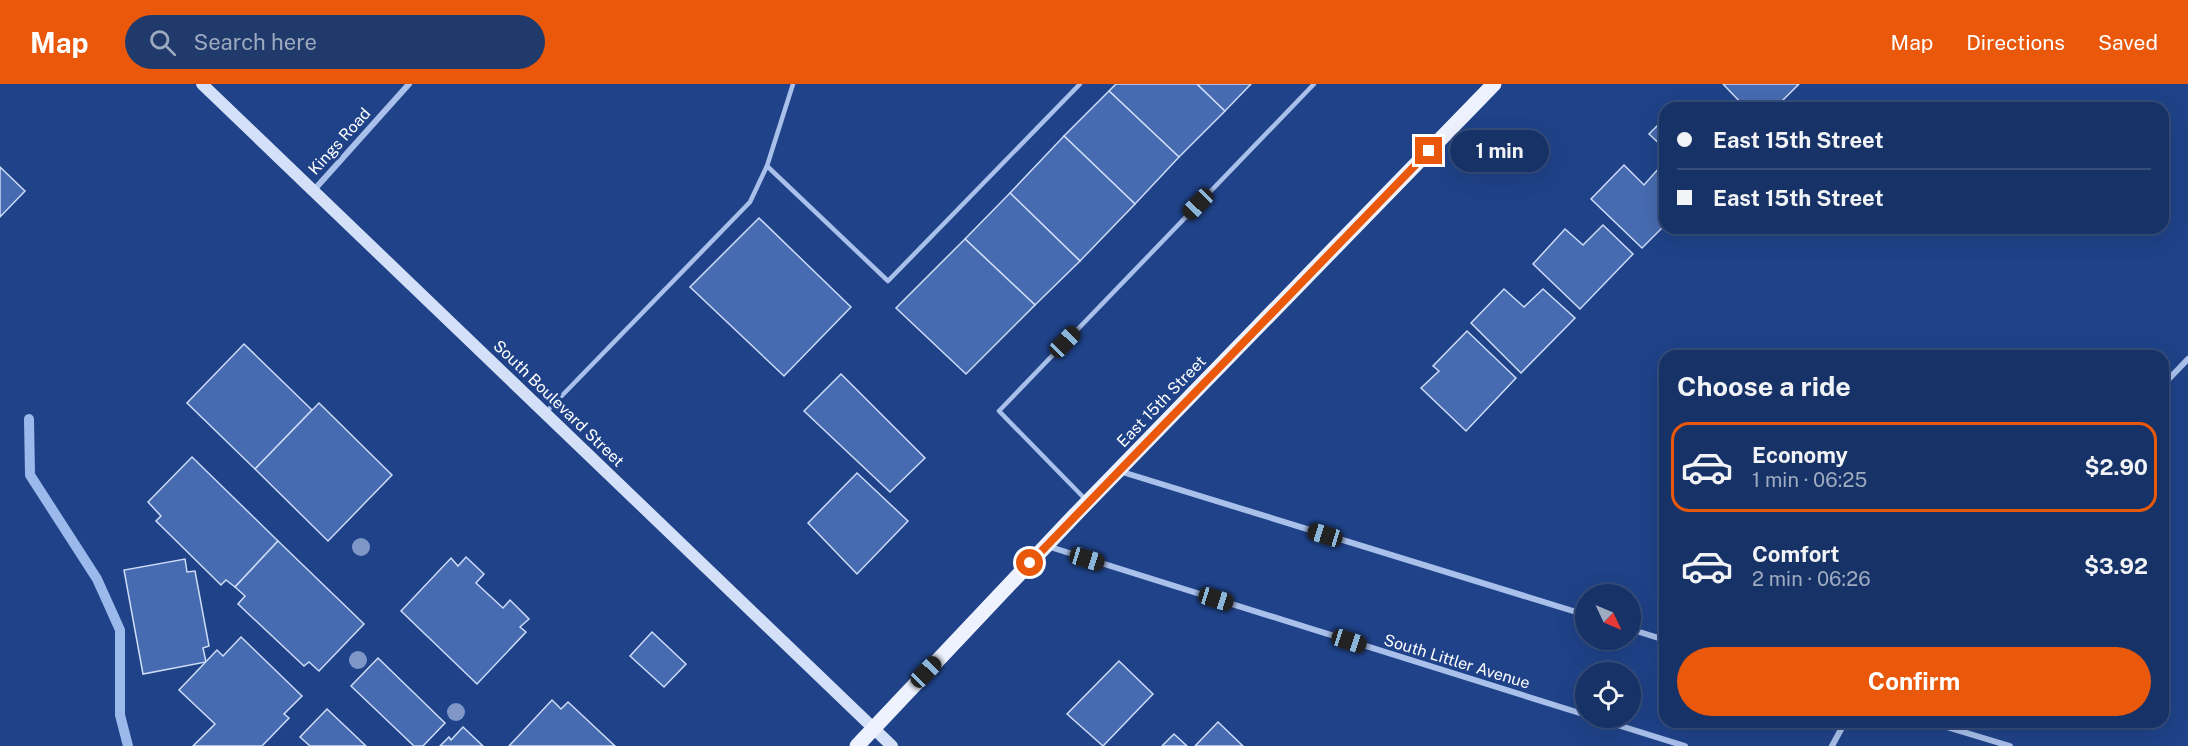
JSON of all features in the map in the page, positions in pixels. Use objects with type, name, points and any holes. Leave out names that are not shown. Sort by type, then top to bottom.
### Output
[{"type":"main road","name":"South Boulevard Street","points":[[202,84],[892,746]]},
{"type":"main road","name":"East 15th Street","points":[[857,746],[1088,502],[1494,84]]},
{"type":"street","name":"Kings Road","points":[[314,190],[409,84]]},
{"type":"street","points":[[2169,379],[2188,359]]},
{"type":"street","points":[[1118,471],[1575,612]]},
{"type":"street","name":"South Littler Avenue","points":[[1046,546],[1575,712]]},
{"type":"street","points":[[1641,632],[1659,638]]},
{"type":"street","points":[[1627,728],[1685,746]]},
{"type":"street","points":[[1832,746],[1842,728]]},
{"type":"street","points":[[1950,728],[2010,746]]},
{"type":"lane","points":[[545,413],[750,202],[767,166],[793,84]]},
{"type":"lane","points":[[767,166],[888,281],[1080,84]]},
{"type":"lane","points":[[1088,502],[999,411],[1314,84]]},
{"type":"building","points":[[1116,84],[1197,84],[1225,111],[1179,157],[1109,91]]},
{"type":"building","points":[[1197,84],[1251,84],[1225,111]]},
{"type":"building","points":[[1723,84],[1799,84],[1781,102],[1740,102]]},
{"type":"building","points":[[1109,91],[1179,157],[1135,204],[1064,136]]},
{"type":"building","points":[[1659,124],[1659,143],[1649,134]]},
{"type":"building","points":[[1064,136],[1135,204],[1080,261],[1010,193]]},
{"type":"building","points":[[1624,165],[1644,185],[1659,168],[1659,231],[1642,248],[1591,199]]},
{"type":"building","points":[[0,167],[25,191],[0,217]]},
{"type":"building","points":[[1010,193],[1080,261],[1035,305],[965,239]]},
{"type":"building","points":[[759,218],[851,307],[784,376],[690,287]]},
{"type":"building","points":[[1603,225],[1633,254],[1580,309],[1533,264],[1565,229],[1583,245]]},
{"type":"building","points":[[965,239],[1035,305],[966,374],[896,308]]},
{"type":"building","points":[[1504,289],[1524,307],[1543,289],[1575,318],[1521,373],[1471,323]]},
{"type":"building","points":[[1467,331],[1516,378],[1466,431],[1421,388],[1439,371],[1433,366]]},
{"type":"building","points":[[244,344],[312,410],[255,469],[187,403]]},
{"type":"building","points":[[841,374],[925,458],[890,492],[804,411]]},
{"type":"building","points":[[319,403],[392,475],[328,541],[255,469]]},
{"type":"building","points":[[192,457],[278,541],[235,587],[226,580],[221,585],[156,521],[161,516],[148,502]]},
{"type":"building","points":[[857,473],[908,521],[857,574],[808,523]]},
{"type":"building","points":[[278,541],[364,624],[319,671],[309,662],[304,666],[238,604],[245,596],[235,587]]},
{"type":"building","points":[[466,557],[484,574],[476,583],[503,608],[510,600],[529,619],[520,627],[526,632],[477,684],[401,611],[451,558],[458,566]]},
{"type":"building","points":[[185,559],[187,572],[195,571],[209,646],[203,648],[206,662],[143,674],[124,570]]},
{"type":"building","points":[[652,632],[686,664],[664,687],[630,656]]},
{"type":"building","points":[[241,637],[302,696],[284,714],[289,718],[262,746],[193,746],[215,724],[179,690],[217,650],[223,656]]},
{"type":"building","points":[[378,658],[445,723],[423,746],[414,746],[351,686]]},
{"type":"building","points":[[1119,661],[1153,694],[1103,746],[1067,714]]},
{"type":"building","points":[[552,700],[561,709],[568,702],[615,746],[509,746]]},
{"type":"building","points":[[327,709],[366,746],[310,746],[300,737]]},
{"type":"building","points":[[1218,722],[1243,746],[1195,746]]},
{"type":"building","points":[[463,727],[483,746],[440,746],[449,737],[451,740]]},
{"type":"building","points":[[1174,734],[1187,746],[1162,746]]},
{"type":"waterway","points":[[29,419],[30,475],[97,579],[120,630],[120,715],[128,746]]},
{"type":"route","points":[[1030,563],[1429,151]]}]
